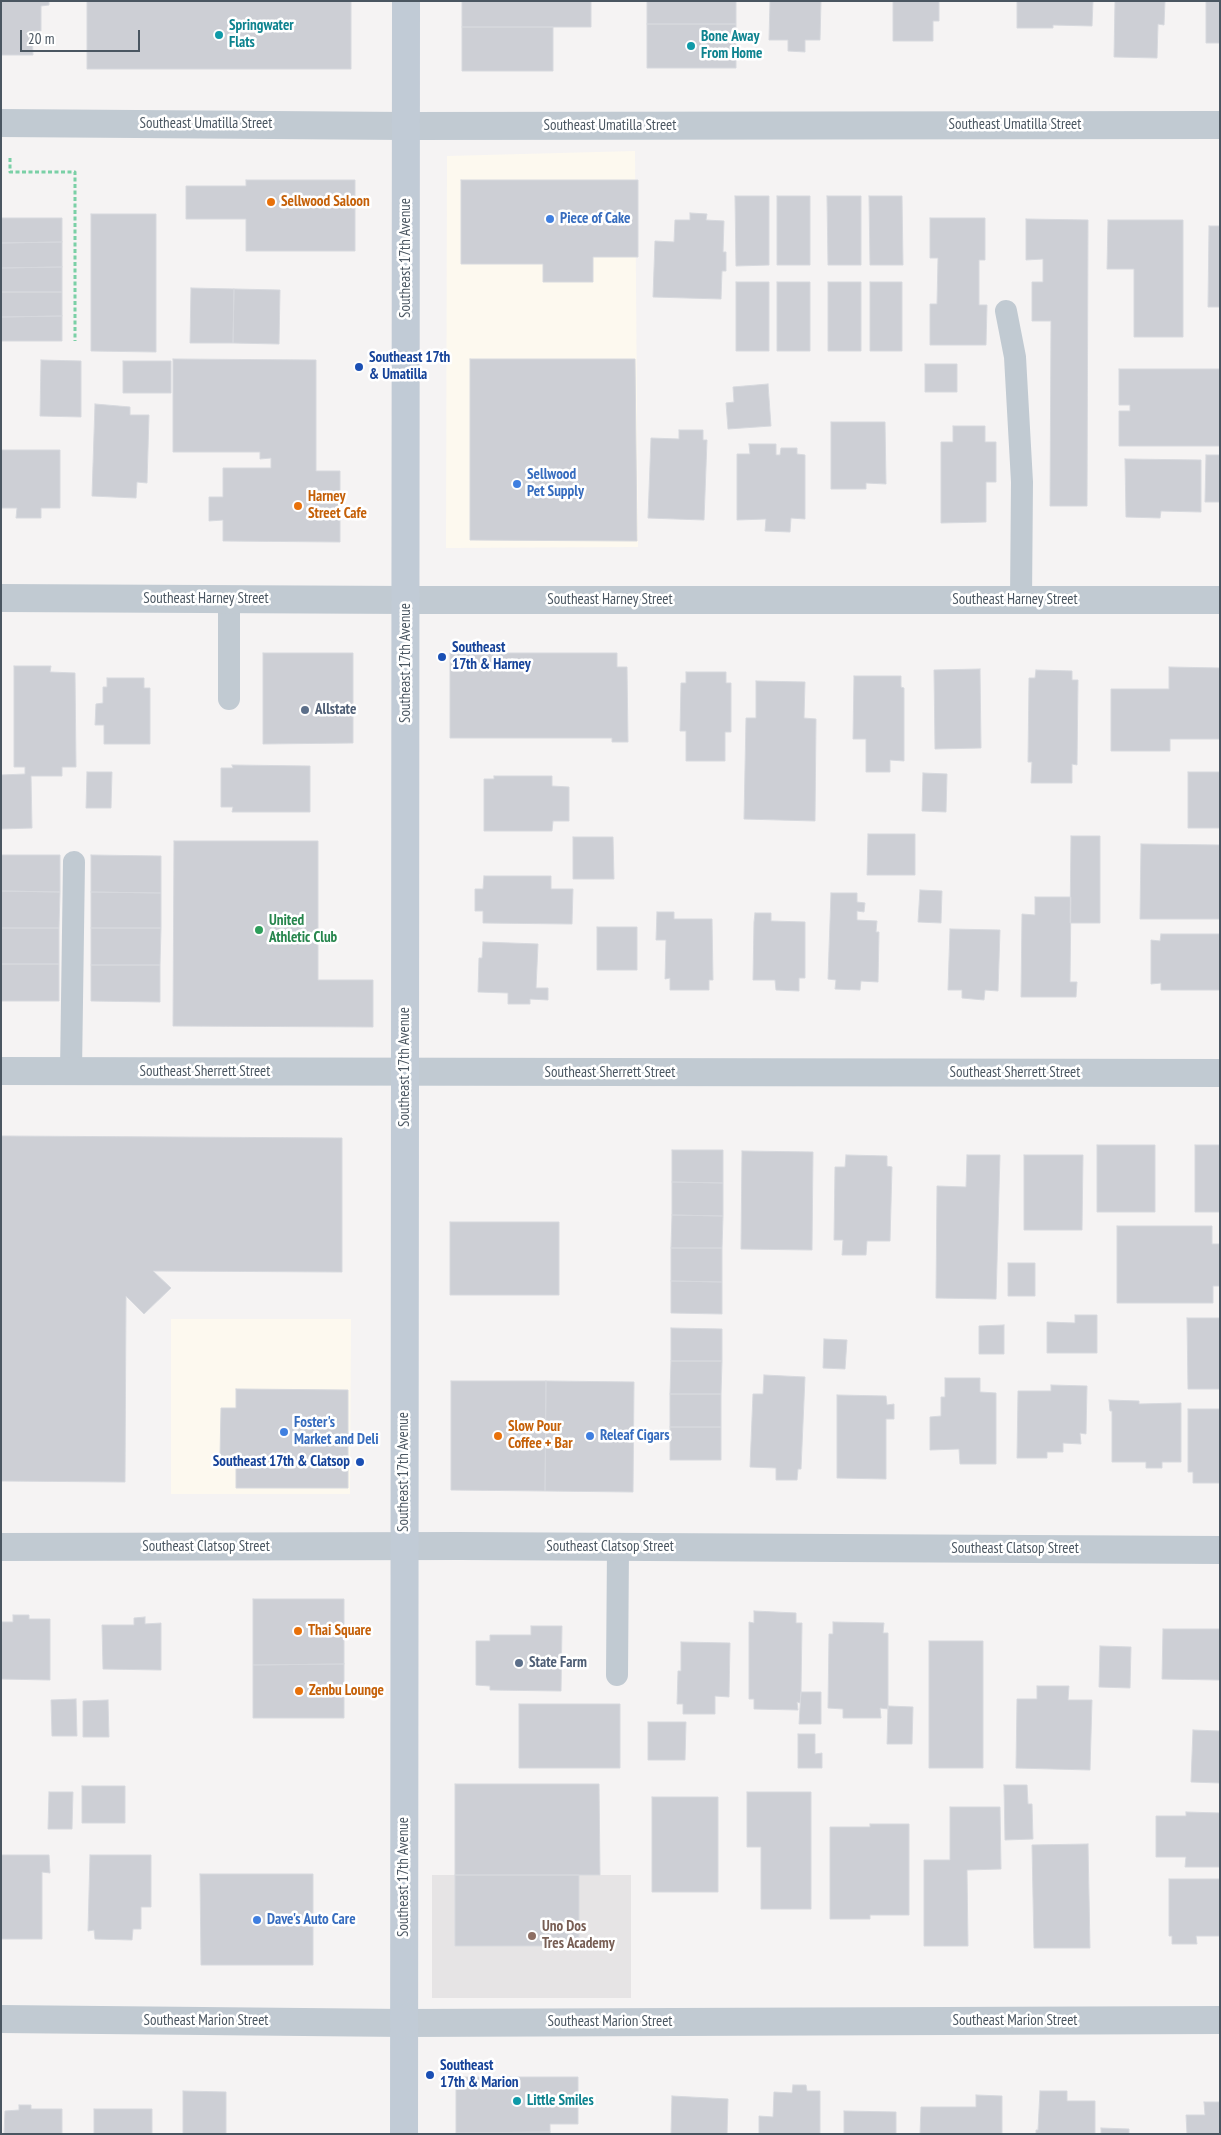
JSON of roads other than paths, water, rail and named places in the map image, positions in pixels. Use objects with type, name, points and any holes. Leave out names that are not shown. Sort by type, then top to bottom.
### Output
[{"type":"main road","name":"Southeast 17th Avenue","points":[[404,2134],[406,1]]},
{"type":"street","name":"Southeast Umatilla Street","points":[[5,123],[406,126],[1220,125]]},
{"type":"street","name":"Southeast Harney Street","points":[[1,598],[1220,600]]},
{"type":"street","name":"Southeast Sherrett Street","points":[[1,1071],[1220,1073]]},
{"type":"street","name":"Southeast Clatsop Street","points":[[1,1547],[404,1546],[1220,1550]]},
{"type":"street","name":"Southeast Marion Street","points":[[1,2019],[404,2023],[1220,2020]]},
{"type":"lane","points":[[1006,311],[1015,357],[1022,482],[1021,600]]},
{"type":"lane","points":[[228,599],[229,699]]},
{"type":"lane","points":[[71,1072],[74,862]]},
{"type":"lane","points":[[617,1675],[618,1548]]},
{"type":"place","name":"Springwater Flats","points":[[219,35]]},
{"type":"place","name":"Bone Away From Home","points":[[691,46]]},
{"type":"place","name":"Sellwood Saloon","points":[[271,202]]},
{"type":"place","name":"Piece of Cake","points":[[550,219]]},
{"type":"place","name":"Southeast 17th & Umatilla","points":[[359,367]]},
{"type":"place","name":"Sellwood Pet Supply","points":[[517,484]]},
{"type":"place","name":"Harney Street Cafe","points":[[298,506]]},
{"type":"place","name":"Southeast 17th & Harney","points":[[442,657]]},
{"type":"place","name":"Allstate","points":[[305,710]]},
{"type":"place","name":"United Athletic Club","points":[[259,930]]},
{"type":"place","name":"Foster's Market and Deli","points":[[284,1432]]},
{"type":"place","name":"Slow Pour Coffee + Bar","points":[[498,1436]]},
{"type":"place","name":"Releaf Cigars","points":[[590,1436]]},
{"type":"place","name":"Southeast 17th & Clatsop","points":[[360,1462]]},
{"type":"place","name":"Thai Square","points":[[298,1631]]},
{"type":"place","name":"State Farm","points":[[519,1663]]},
{"type":"place","name":"Zenbu Lounge","points":[[299,1691]]},
{"type":"place","name":"Dave's Auto Care","points":[[257,1920]]},
{"type":"place","name":"Uno Dos Tres Academy","points":[[532,1936]]},
{"type":"place","name":"Southeast 17th & Marion","points":[[430,2075]]},
{"type":"place","name":"Little Smiles","points":[[517,2101]]}]
